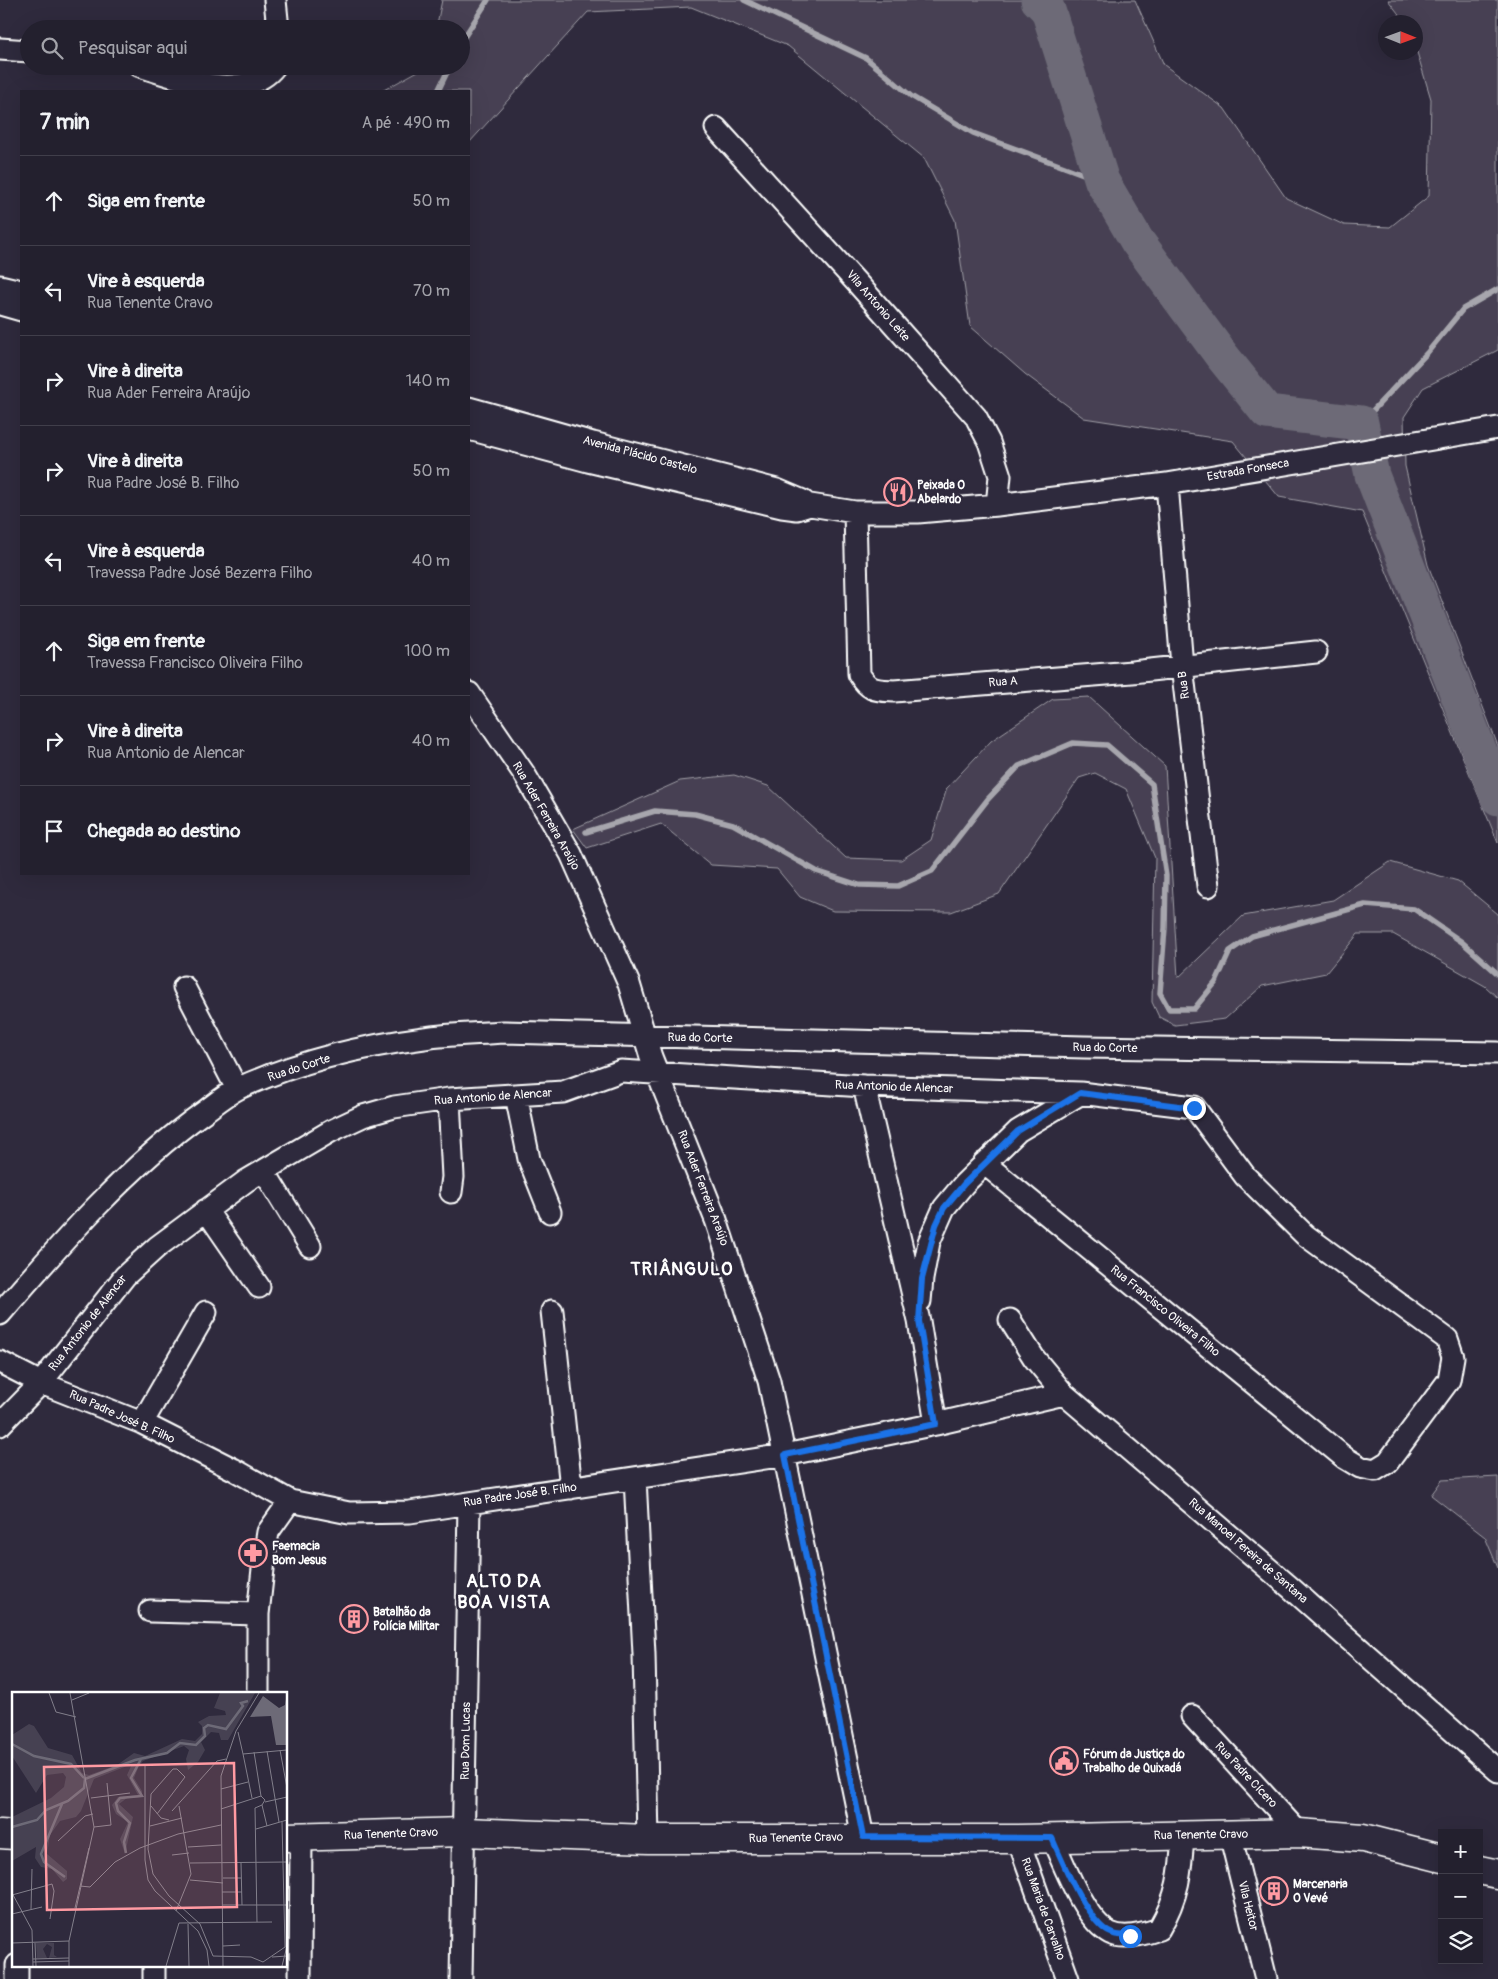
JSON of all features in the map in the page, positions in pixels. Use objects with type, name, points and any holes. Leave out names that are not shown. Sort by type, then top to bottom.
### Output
[{"type":"main road","name":"Rua Tenente Cravo","points":[[294,1837],[465,1832],[648,1839],[1052,1838],[1299,1833],[1363,1838],[1433,1855]]},
{"type":"main road","points":[[1483,1871],[1498,1874]]},
{"type":"street","points":[[275,0],[277,20]]},
{"type":"street","points":[[0,49],[20,50]]},
{"type":"street","points":[[165,75],[181,81],[230,85],[254,81],[268,75]]},
{"type":"street","name":"Vila Antonio Leite","points":[[716,128],[858,284],[976,418],[989,442],[1000,476],[997,505]]},
{"type":"street","points":[[5,294],[20,309]]},
{"type":"street","name":"Avenida Plácido Castelo","points":[[470,408],[523,434]]},
{"type":"street","name":"Estrada Fonseca","points":[[997,505],[1167,484],[1498,428]]},
{"type":"street","name":"Avenida Plácido Castelo","points":[[470,429],[523,434],[590,452],[777,490],[799,497],[810,505],[855,512],[918,512],[997,505]]},
{"type":"street","name":"Rua B","points":[[1167,484],[1182,666],[1208,886]]},
{"type":"street","name":"Rua A","points":[[855,512],[858,674],[866,686],[870,688],[894,691],[1182,666],[1316,652]]},
{"type":"street","name":"Rua Ader Ferreira Araújo","points":[[470,694],[525,775],[571,854],[629,984],[658,1073],[716,1220],[769,1381],[863,1837]]},
{"type":"street","points":[[184,987],[237,1089]]},
{"type":"street","name":"Rua do Corte","points":[[0,1314],[46,1261],[178,1130],[237,1089],[302,1065],[360,1049],[426,1038],[504,1032],[1084,1047],[1498,1053]]},
{"type":"street","name":"Rua Antonio de Alencar","points":[[0,1425],[41,1383],[125,1276],[206,1210],[330,1130],[363,1116],[394,1106],[449,1099],[563,1092],[621,1071],[864,1086],[1080,1093],[1194,1108]]},
{"type":"street","points":[[864,1086],[919,1321],[936,1424]]},
{"type":"street","points":[[919,1321],[922,1279],[936,1225],[944,1208],[984,1163],[1018,1131],[1080,1093]]},
{"type":"street","points":[[516,1095],[529,1159],[550,1212]]},
{"type":"street","points":[[449,1099],[452,1192]]},
{"type":"street","name":"Rua Francisco Oliveira Filho","points":[[984,1163],[1345,1458],[1360,1467],[1375,1470],[1388,1462],[1449,1380],[1453,1357],[1447,1339],[1305,1235],[1245,1176],[1194,1108]]},
{"type":"street","points":[[264,1171],[310,1246]]},
{"type":"street","points":[[206,1210],[259,1287]]},
{"type":"street","points":[[552,1311],[571,1488]]},
{"type":"street","points":[[142,1423],[206,1312]]},
{"type":"street","name":"Rua Manoel Pereira de Santana","points":[[1010,1320],[1034,1358],[1064,1394],[1291,1588],[1498,1771]]},
{"type":"street","name":"Rua Padre José B. Filho","points":[[0,1362],[41,1383],[142,1423],[233,1469],[290,1501],[349,1512],[377,1513],[410,1512],[785,1455],[936,1424],[1064,1394]]},
{"type":"street","points":[[635,1478],[644,1654],[648,1839]]},
{"type":"street","points":[[258,1692],[260,1582],[268,1532],[290,1501]]},
{"type":"street","name":"Rua Dom Lucas","points":[[461,1979],[465,1832],[469,1503]]},
{"type":"street","points":[[150,1611],[258,1614]]},
{"type":"street","name":"Rua Padre Cícero","points":[[1192,1716],[1299,1833]]},
{"type":"street","name":"Vila Heitor","points":[[1230,1834],[1266,1979]]},
{"type":"street","points":[[1052,1838],[1071,1881],[1093,1918],[1110,1933],[1130,1936],[1159,1929],[1169,1913],[1181,1877],[1183,1835]]},
{"type":"street","points":[[294,1837],[300,1979]]},
{"type":"street","name":"Rua Maria de Carvalho","points":[[1018,1838],[1068,1979]]},
{"type":"street","points":[[17,1966],[17,1979]]},
{"type":"street","points":[[154,1966],[154,1979]]},
{"type":"shaded area","points":[[442,0],[1135,0],[1164,65],[1224,108],[1286,198],[1344,225],[1390,227],[1429,196],[1431,99],[1419,60],[1423,60],[1423,15],[1400,15],[1388,0],[1498,0],[1498,350],[1423,388],[1404,417],[1405,466],[1428,565],[1498,746],[1498,843],[1362,512],[1279,497],[1233,441],[1084,418],[1025,374],[970,326],[955,220],[924,158],[788,46],[691,7],[588,12],[470,142],[470,90],[384,90],[411,75],[470,75],[470,20],[438,20]]},
{"type":"shaded area","points":[[1089,697],[1165,766],[1178,978],[1243,916],[1333,900],[1390,862],[1458,881],[1498,914],[1498,998],[1485,986],[1393,934],[1358,934],[1326,973],[1262,986],[1225,1019],[1175,1025],[1159,1017],[1152,1002],[1155,858],[1126,789],[1095,773],[1079,778],[999,894],[951,912],[833,911],[800,897],[777,869],[711,865],[661,824],[587,848],[573,829],[680,781],[734,775],[768,786],[846,858],[901,860],[931,840],[947,788],[991,741],[1053,699]]},
{"type":"shaded area","points":[[1498,1477],[1498,1568],[1485,1537],[1431,1495],[1442,1480]]},
{"type":"waterway","points":[[470,28],[488,0]]},
{"type":"waterway","points":[[744,0],[866,58],[911,96],[973,133],[1102,181]]},
{"type":"waterway","points":[[1038,0],[1048,10],[1102,181],[1137,241],[1222,356],[1267,412],[1361,423],[1372,475],[1498,798]]},
{"type":"waterway","points":[[438,90],[446,75]]},
{"type":"waterway","points":[[1361,423],[1427,353],[1463,309],[1498,289]]},
{"type":"waterway","points":[[586,832],[655,811],[695,814],[733,824],[816,871],[859,885],[898,886],[932,871],[988,799],[1019,766],[1073,743],[1107,745],[1152,784],[1166,876],[1165,928],[1160,993],[1169,1009],[1194,1009],[1216,982],[1230,951],[1252,936],[1365,905],[1414,909],[1462,942],[1498,974]]},
{"type":"place","name":"Peixada O Abelardo","points":[[898,492]]},
{"type":"place","name":"Faemacia Bom Jesus","points":[[253,1553]]},
{"type":"place","name":"Batalhão da Polícia Militar","points":[[354,1619]]},
{"type":"place","name":"Fórum da Justiça do Trabalho de Quixadá","points":[[1064,1761]]},
{"type":"place","name":"Marcenaria O Vevé","points":[[1274,1891]]},
{"type":"district","name":"TRIÂNGULO","points":[[682,1269]]},
{"type":"district","name":"ALTO DA BOA VISTA","points":[[504,1591]]},
{"type":"route","points":[[1130,1936],[1110,1933],[1093,1918],[1071,1881],[1052,1838],[863,1837],[785,1455],[936,1424],[919,1321],[922,1279],[930,1242],[944,1208],[964,1184],[1018,1131],[1036,1118],[1080,1093],[1194,1108]]}]
